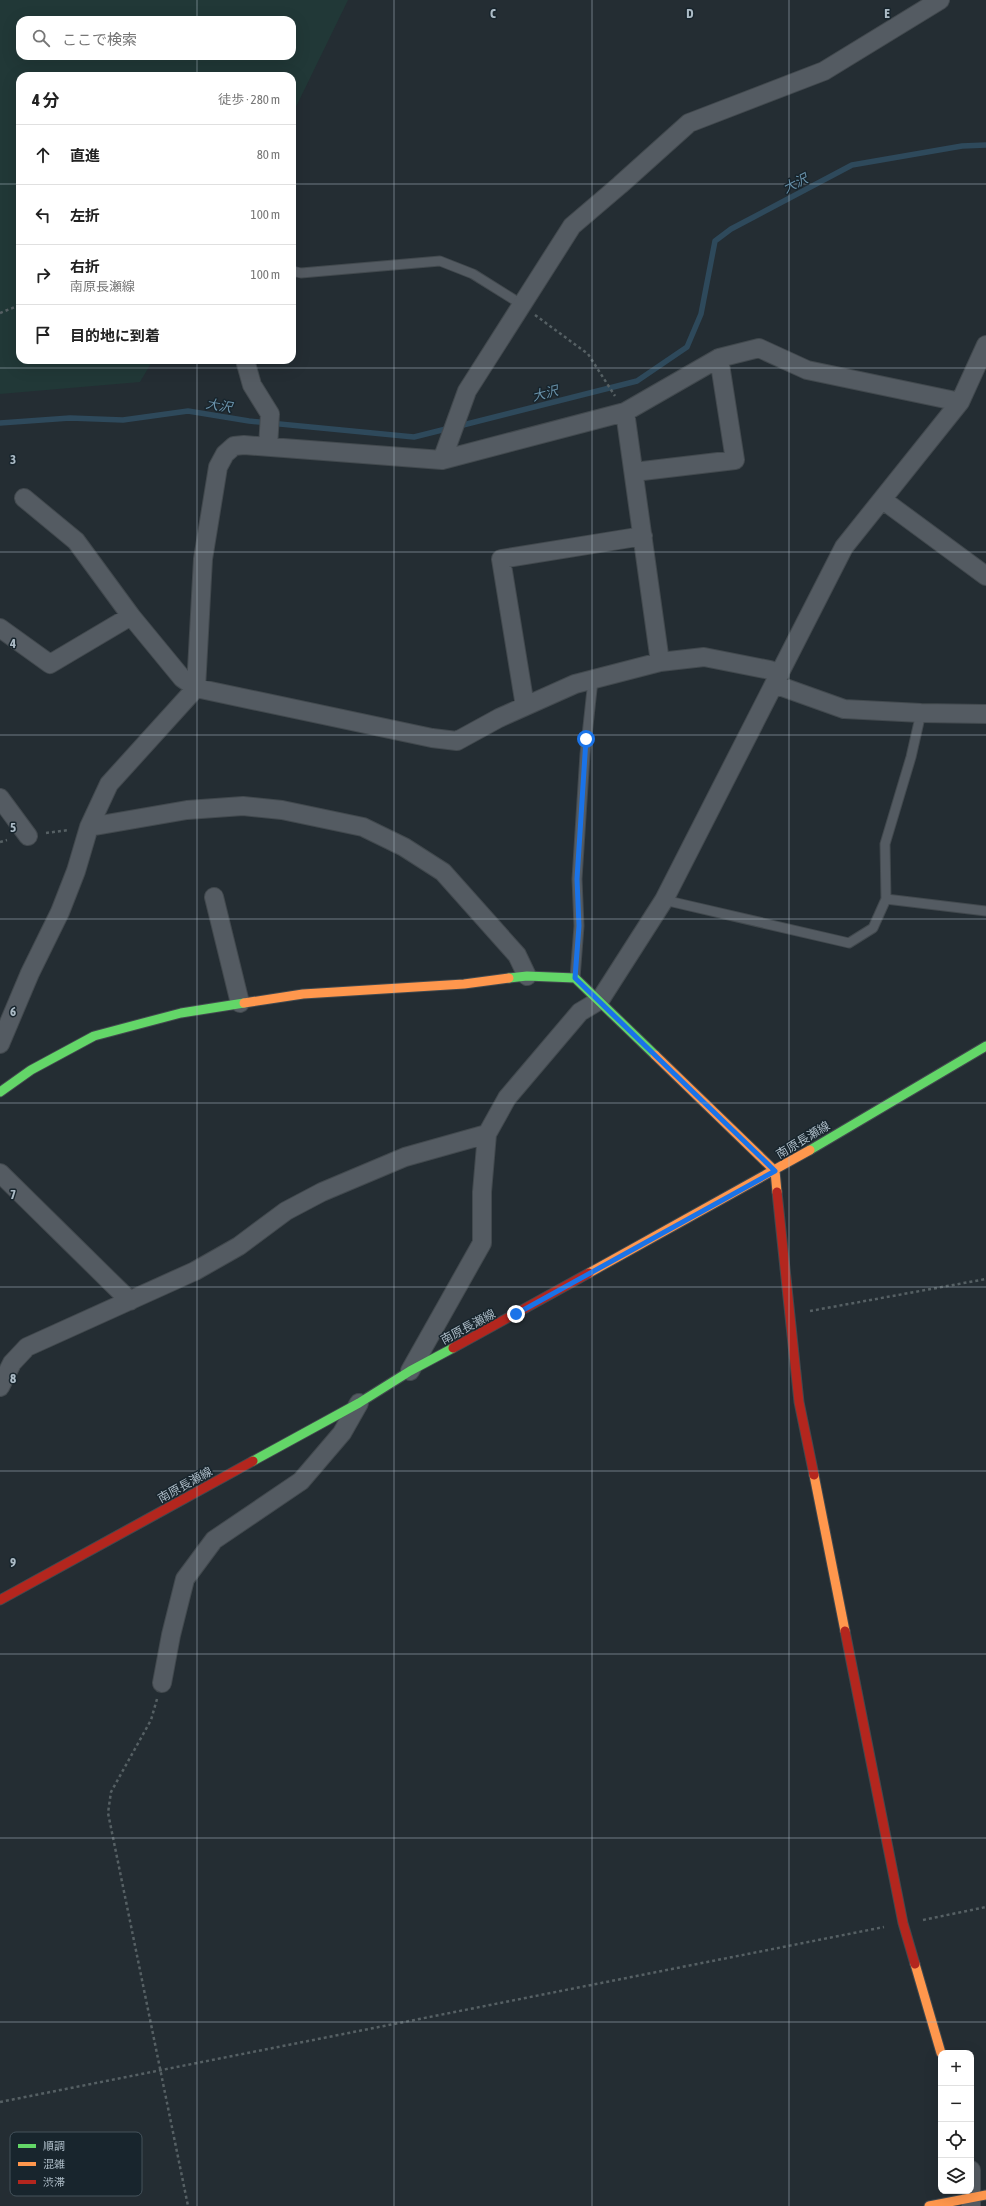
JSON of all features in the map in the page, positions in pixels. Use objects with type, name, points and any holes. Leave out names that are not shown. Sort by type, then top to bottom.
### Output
[{"type":"street","points":[[442,460],[467,391],[572,226],[689,123],[824,71],[940,0]]},
{"type":"street","points":[[410,1371],[482,1242],[482,1192],[487,1134],[507,1098],[580,1012],[600,1000],[664,900],[844,547],[960,402],[986,346]]},
{"type":"street","points":[[0,1044],[76,871],[89,827],[109,784],[196,688],[203,559],[218,467],[225,454],[234,446],[244,445],[442,460],[625,412],[719,358],[759,348],[807,370],[960,402]]},
{"type":"street","points":[[634,472],[735,460],[719,358]]},
{"type":"street","points":[[246,364],[252,384],[270,414],[268,447]]},
{"type":"street","points":[[625,412],[660,662]]},
{"type":"street","points":[[24,498],[76,541],[131,616],[182,678],[196,688],[432,738],[457,741],[499,718],[575,684],[660,662],[704,657],[770,670],[777,679],[844,708],[921,713],[986,714]]},
{"type":"street","points":[[883,500],[986,576]]},
{"type":"street","points":[[525,706],[502,559],[643,536]]},
{"type":"street","points":[[0,628],[50,664],[131,616]]},
{"type":"street","points":[[0,798],[28,836]]},
{"type":"street","points":[[89,827],[187,810],[243,806],[282,810],[363,827],[404,847],[442,872],[517,955],[527,976]]},
{"type":"street","points":[[214,898],[240,1003]]},
{"type":"street","points":[[0,1092],[31,1070],[94,1036],[181,1013],[303,994],[464,984],[527,976],[575,978],[600,1000],[775,1171],[799,1402],[903,1923],[940,2050]]},
{"type":"street","name":"南原長瀬線","points":[[0,1600],[359,1403],[410,1371],[775,1171],[986,1046]]},
{"type":"street","points":[[0,1387],[12,1363],[27,1347],[195,1271],[233,1250],[286,1211],[322,1192],[405,1157],[487,1134]]},
{"type":"street","points":[[0,1173],[130,1301]]},
{"type":"street","points":[[162,1683],[171,1635],[185,1579],[214,1540],[301,1481],[342,1433],[359,1403]]},
{"type":"street","points":[[929,2206],[977,2199],[974,2184]]},
{"type":"lane","points":[[296,272],[301,273],[440,261],[473,274],[521,304]]},
{"type":"lane","points":[[575,978],[579,926],[577,879],[584,754],[592,680]]},
{"type":"lane","points":[[664,900],[849,943],[873,928],[886,899],[885,844],[911,756],[921,713]]},
{"type":"lane","points":[[886,899],[986,911]]},
{"type":"path","points":[[521,304],[588,354],[625,412]]},
{"type":"path","points":[[0,313],[16,307]]},
{"type":"path","points":[[789,1314],[986,1279]]},
{"type":"path","points":[[162,1683],[150,1720],[111,1792],[108,1813],[162,2071],[188,2206]]},
{"type":"path","points":[[0,2102],[986,1907]]},
{"type":"green space","points":[[0,0],[348,0],[296,107],[296,72],[16,72],[16,364],[151,364],[140,382],[0,394]]},
{"type":"waterway","name":"大沢","points":[[459,426],[637,381],[687,347],[701,314],[715,241],[731,229],[852,165],[962,146],[986,145]]},
{"type":"waterway","name":"大沢","points":[[0,423],[70,418],[123,420],[188,411],[249,421],[414,437],[450,428]]},
{"type":"traffic: fast","points":[[509,978],[527,976],[575,978],[655,1055]]},
{"type":"traffic: fast","points":[[0,1092],[31,1070],[94,1036],[181,1013],[244,1003]]},
{"type":"traffic: fast","points":[[810,1150],[986,1046]]},
{"type":"traffic: fast","points":[[253,1461],[359,1403],[410,1371],[453,1348]]},
{"type":"traffic: slow","points":[[244,1003],[303,994],[464,984],[509,978]]},
{"type":"traffic: slow","points":[[655,1055],[775,1171],[777,1192]]},
{"type":"traffic: slow","points":[[589,1273],[810,1150]]},
{"type":"traffic: slow","points":[[814,1475],[845,1631]]},
{"type":"traffic: slow","points":[[915,1964],[940,2050]]},
{"type":"traffic: slow","points":[[929,2206],[986,2195]]},
{"type":"traffic: jam","points":[[777,1192],[799,1402],[814,1475]]},
{"type":"traffic: jam","points":[[453,1348],[589,1273]]},
{"type":"traffic: jam","points":[[0,1600],[253,1461]]},
{"type":"traffic: jam","points":[[845,1631],[903,1923],[915,1964]]},
{"type":"route","points":[[516,1314],[775,1171],[600,1000],[575,978],[579,926],[577,879],[586,739]]}]
